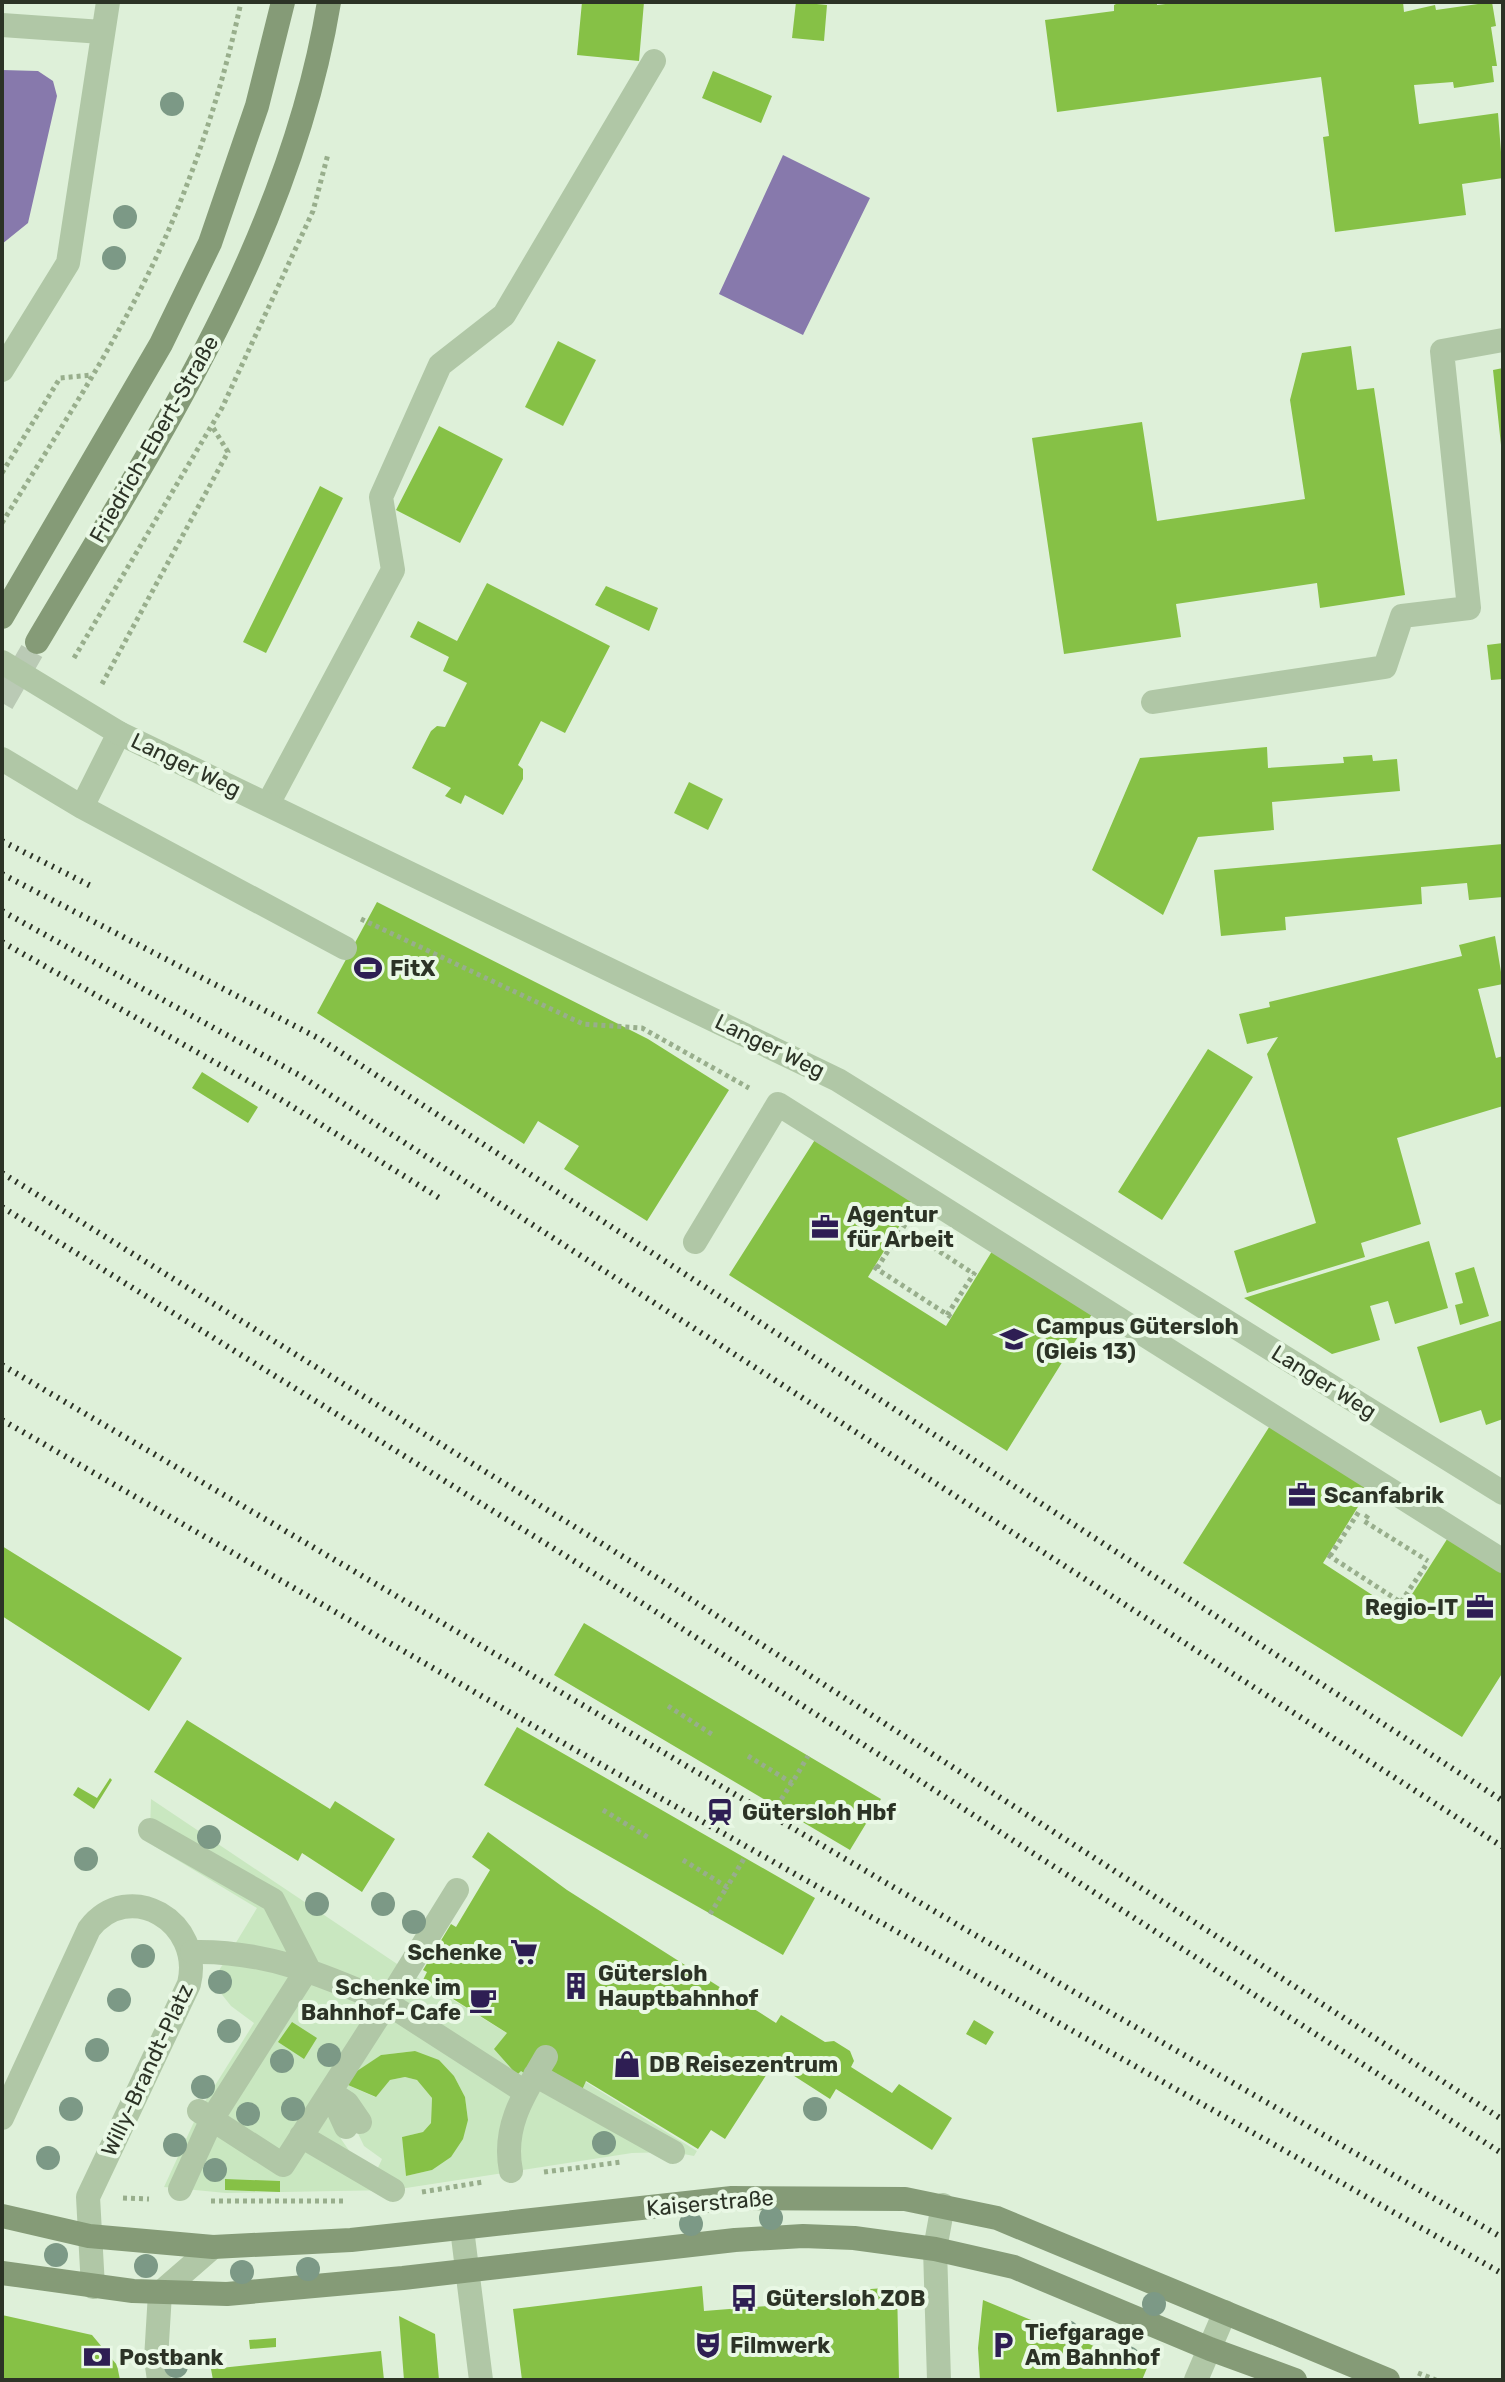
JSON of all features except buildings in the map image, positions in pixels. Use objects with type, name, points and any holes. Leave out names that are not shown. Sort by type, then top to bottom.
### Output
[{"type":"main road","name":"Friedrich-Ebert-Straße","points":[[2,617],[161,344],[210,243],[257,106],[283,2]]},
{"type":"main road","name":"Friedrich-Ebert-Straße","points":[[37,642],[205,358],[269,215],[303,116],[329,2]]},
{"type":"main road","name":"Kaiserstraße","points":[[2,2216],[89,2236],[213,2247],[295,2245],[732,2198],[865,2196],[943,2205],[997,2218],[1037,2233],[1388,2380]]},
{"type":"main road","name":"Kaiserstraße","points":[[2,2273],[93,2287],[160,2293],[227,2294],[468,2271],[735,2240],[803,2236],[935,2249],[1014,2267],[1210,2349],[1295,2380]]},
{"type":"street","points":[[2,370],[68,263],[108,2]]},
{"type":"street","points":[[2,25],[102,32]]},
{"type":"street","points":[[268,804],[393,570],[381,497],[440,365],[504,315],[654,61]]},
{"type":"street","points":[[1153,702],[1385,667],[1402,616],[1469,608],[1442,351],[1503,340]]},
{"type":"street","name":"Langer Weg","points":[[2,662],[119,733],[838,1080],[1503,1493]]},
{"type":"street","points":[[82,807],[119,733]]},
{"type":"street","points":[[2,759],[82,807],[345,948]]},
{"type":"street","points":[[695,1242],[778,1104],[1503,1561]]},
{"type":"street","points":[[150,1830],[273,1900],[308,1968]]},
{"type":"street","points":[[205,2115],[283,2165],[457,1890]]},
{"type":"street","name":"Willy-Brandt-Platz","points":[[2,2118],[89,1929],[100,1915],[115,1907],[147,1908],[177,1928],[192,1952],[189,1984],[88,2197],[93,2287]]},
{"type":"street","points":[[192,1952],[231,1951],[308,1968],[535,2074],[673,2152]]},
{"type":"street","points":[[180,2189],[205,2115],[308,1968]]},
{"type":"street","points":[[511,2171],[506,2142],[535,2074]]},
{"type":"street","points":[[330,2092],[353,2125]]},
{"type":"street","points":[[301,2136],[393,2190]]},
{"type":"street","points":[[939,2380],[935,2249],[943,2205]]},
{"type":"street","points":[[462,2229],[481,2380]]},
{"type":"street","points":[[159,2380],[156,2359],[160,2293],[213,2247]]},
{"type":"street","points":[[1196,2380],[1225,2312]]},
{"type":"path","points":[[2,523],[93,375],[169,229],[217,95],[241,2]]},
{"type":"path","points":[[2,473],[60,378],[93,375]]},
{"type":"path","points":[[87,713],[228,452],[212,426]]},
{"type":"path","points":[[345,948],[363,917],[583,1024],[642,1028],[778,1104]]},
{"type":"path","points":[[905,1224],[875,1268],[949,1316],[976,1270]]},
{"type":"path","points":[[1359,1512],[1329,1555],[1403,1604],[1428,1560],[1364,1521],[1374,1505]]},
{"type":"path","points":[[668,1706],[713,1735]]},
{"type":"path","points":[[748,1756],[792,1783]]},
{"type":"path","points":[[777,1806],[808,1756]]},
{"type":"path","points":[[603,1810],[649,1838]]},
{"type":"path","points":[[710,1914],[745,1857]]},
{"type":"path","points":[[683,1860],[727,1887]]},
{"type":"shaded area","points":[[2,70],[38,71],[53,81],[57,96],[28,223],[2,244]]},
{"type":"shaded area","points":[[783,155],[870,198],[803,335],[719,294]]},
{"type":"shaded area","points":[[151,1799],[421,1980],[697,2151],[694,2156],[673,2152],[632,2153],[393,2190],[226,2193],[164,2187],[199,2111],[254,2023],[231,2006],[212,1982],[257,1908],[154,1846],[150,1830]],"holes":[[[415,2051],[454,2076],[465,2097],[468,2120],[432,2170],[406,2176],[402,2137],[423,2132],[431,2123],[432,2098],[417,2080],[405,2077],[390,2080],[375,2097],[348,2085],[355,2073],[381,2055]],[[354,2125],[364,2146],[382,2159],[376,2172],[355,2159],[341,2139],[338,2129]]]},
{"type":"tunnel","points":[[2,703],[37,642]]},
{"type":"railway","points":[[2,841],[93,887]]},
{"type":"railway","points":[[2,874],[320,1039],[1503,1801]]},
{"type":"railway","points":[[2,911],[299,1075],[1503,1847]]},
{"type":"railway","points":[[2,942],[280,1099],[441,1199]]},
{"type":"railway","points":[[2,1173],[664,1582],[1503,2120]]},
{"type":"railway","points":[[2,1207],[650,1608],[1503,2154]]},
{"type":"railway","points":[[2,1365],[970,1932],[1503,2238]]},
{"type":"railway","points":[[2,1420],[558,1740],[1503,2274]]},
{"type":"place","name":"FitX","points":[[368,968]]},
{"type":"place","name":"Agentur für Arbeit","points":[[825,1227]]},
{"type":"place","name":"Campus Gütersloh (Gleis 13)","points":[[1014,1339]]},
{"type":"place","name":"Scanfabrik","points":[[1302,1495]]},
{"type":"place","name":"Regio-IT","points":[[1480,1607]]},
{"type":"place","name":"Gütersloh Hbf","points":[[720,1812]]},
{"type":"place","name":"Schenke","points":[[524,1952]]},
{"type":"place","name":"Gütersloh Hauptbahnhof","points":[[576,1986]]},
{"type":"place","name":"Schenke im Bahnhof- Cafe","points":[[483,2000]]},
{"type":"place","name":"DB Reisezentrum","points":[[627,2064]]},
{"type":"place","name":"Gütersloh ZOB","points":[[744,2298]]},
{"type":"place","name":"Filmwerk","points":[[708,2345]]},
{"type":"place","name":"Tiefgarage Am Bahnhof","points":[[1003,2345]]},
{"type":"place","name":"Postbank","points":[[97,2357]]}]
